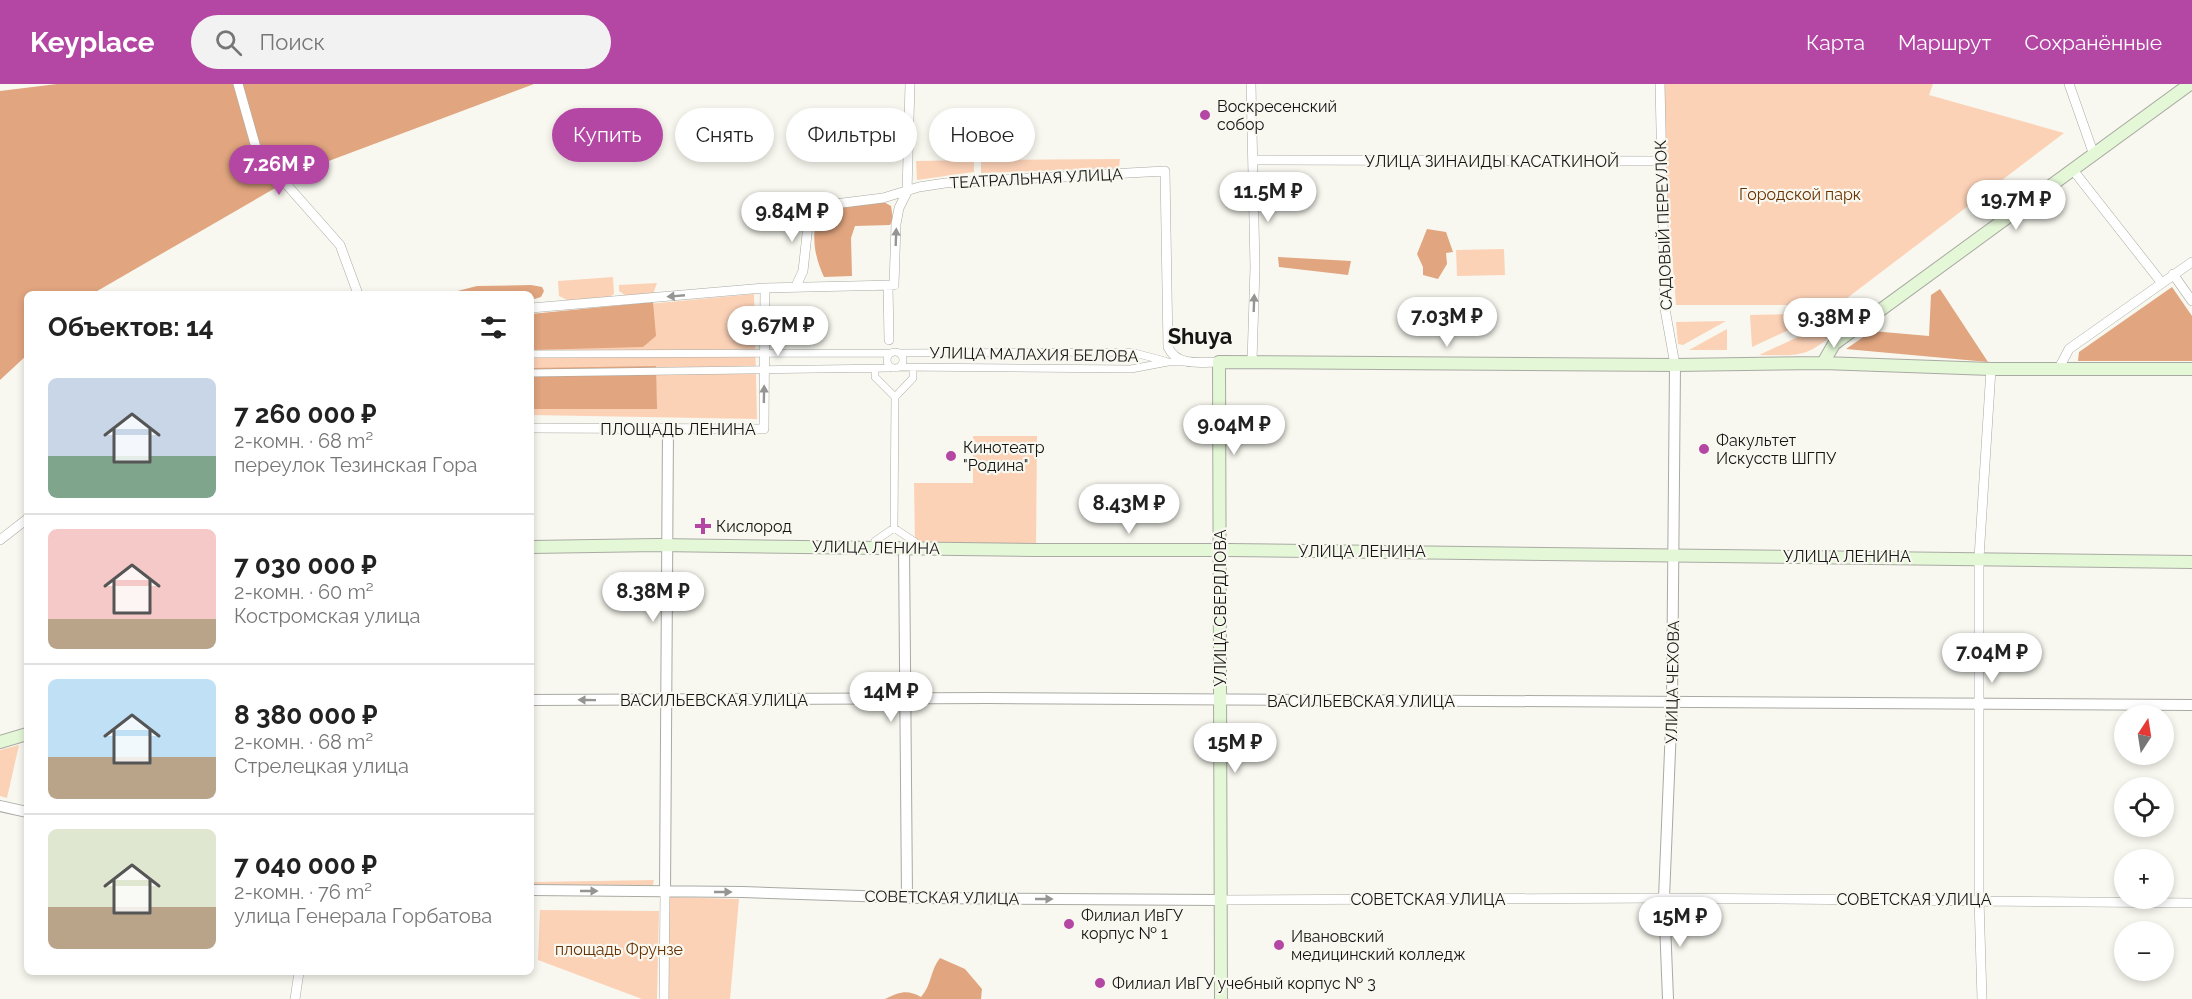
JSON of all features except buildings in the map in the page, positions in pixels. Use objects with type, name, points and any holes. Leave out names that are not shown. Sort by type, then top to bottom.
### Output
[{"type":"main road","points":[[1823,363],[1834,344],[2190,84]]},
{"type":"main road","points":[[1219,362],[1675,365],[1823,363],[1992,369],[2192,369]]},
{"type":"main road","name":"УЛИЦА СВЕРДЛОВА","points":[[1219,362],[1221,999]]},
{"type":"main road","name":"УЛИЦА ЛЕНИНА","points":[[534,547],[909,545],[2192,562]]},
{"type":"main road","points":[[0,742],[24,736]]},
{"type":"street","points":[[238,84],[257,151],[340,244],[357,291]]},
{"type":"street","points":[[889,340],[896,224],[899,208],[907,192],[910,84]]},
{"type":"street","points":[[1251,84],[1256,267],[1252,362]]},
{"type":"street","name":"САДОВЫЙ ПЕРЕУЛОК","points":[[1660,84],[1665,309],[1675,365]]},
{"type":"street","points":[[2069,84],[2094,154]]},
{"type":"street","name":"УЛИЦА ЗИНАИДЫ КАСАТКИНОЙ","points":[[1253,160],[1660,161]]},
{"type":"street","points":[[2073,170],[2161,282]]},
{"type":"street","name":"ТЕАТРАЛЬНАЯ УЛИЦА","points":[[796,286],[803,271],[810,207],[883,198],[945,183],[1165,171],[1168,348],[1172,355],[1184,362]]},
{"type":"street","points":[[2058,370],[2069,349],[2192,262]]},
{"type":"street","points":[[2173,274],[2192,301]]},
{"type":"street","points":[[534,308],[796,286],[891,285]]},
{"type":"street","name":"ПЛОЩАДЬ ЛЕНИНА","points":[[534,428],[764,429],[765,288]]},
{"type":"street","points":[[534,354],[764,352]]},
{"type":"street","name":"УЛИЦА МАЛАХИЯ БЕЛОВА","points":[[764,352],[1131,352],[1168,362]]},
{"type":"street","points":[[890,368],[887,360],[895,353],[904,360],[900,368]]},
{"type":"street","name":"УЛИЦА МАЛАХИЯ БЕЛОВА","points":[[765,369],[1131,369],[1168,362],[1184,362]]},
{"type":"street","points":[[1184,362],[1219,362]]},
{"type":"street","name":"УЛИЦА ЧЕХОВА","points":[[1668,999],[1664,898],[1672,702],[1675,365]]},
{"type":"street","points":[[875,368],[875,377],[895,397]]},
{"type":"street","points":[[907,897],[904,698],[909,545],[894,528],[895,397],[913,378],[913,368]]},
{"type":"street","points":[[534,373],[765,369]]},
{"type":"street","points":[[1982,999],[1979,899],[1979,558],[1992,369]]},
{"type":"street","points":[[664,999],[668,429]]},
{"type":"street","points":[[0,540],[24,521]]},
{"type":"street","points":[[875,542],[894,528]]},
{"type":"street","name":"ВАСИЛЬЕВСКАЯ УЛИЦА","points":[[534,700],[904,698],[1220,701],[1978,702],[2192,705]]},
{"type":"street","points":[[0,806],[24,811]]},
{"type":"street","points":[[534,890],[665,891]]},
{"type":"street","name":"СОВЕТСКАЯ УЛИЦА","points":[[665,891],[907,897],[1220,900],[1664,898],[1979,899],[2192,903]]},
{"type":"street","points":[[295,999],[299,975]]},
{"type":"green space","name":"Городской парк","points":[[1665,84],[1933,84],[1929,95],[2064,133],[1838,305],[1676,305],[1665,160]]},
{"type":"green space","points":[[1120,159],[1119,168],[981,173],[981,162],[1035,162],[1035,160]]},
{"type":"green space","points":[[917,161],[974,162],[974,172],[917,180]]},
{"type":"green space","points":[[1504,249],[1505,275],[1457,276],[1456,250]]},
{"type":"green space","points":[[613,277],[614,294],[608,298],[567,300],[559,296],[558,281]]},
{"type":"green space","points":[[657,283],[653,294],[626,296],[619,291],[619,285]]},
{"type":"green space","points":[[754,294],[757,419],[534,415],[534,315]]},
{"type":"green space","points":[[1825,313],[1752,347],[1750,315]]},
{"type":"green space","points":[[1726,321],[1683,345],[1678,344],[1676,322]]},
{"type":"green space","points":[[1841,328],[1820,345],[1804,353],[1759,355],[1815,329]]},
{"type":"green space","points":[[1727,329],[1727,350],[1689,350]]},
{"type":"green space","points":[[973,436],[1037,436],[1036,550],[915,547],[914,483],[973,483]]},
{"type":"green space","points":[[19,745],[7,798],[0,796],[0,750]]},
{"type":"green space","points":[[654,880],[652,888],[534,887],[534,882]]},
{"type":"green space","points":[[666,897],[739,899],[730,999],[667,999]]},
{"type":"green space","name":"площадь Фрунзе","points":[[540,910],[659,911],[657,999],[642,999],[538,960]]},
{"type":"shaded area","points":[[57,84],[534,84],[310,168],[97,291],[24,291],[24,358],[0,380],[0,91]]},
{"type":"shaded area","points":[[884,202],[891,206],[893,219],[890,225],[855,226],[851,238],[852,276],[824,277],[814,242],[818,215],[822,206]]},
{"type":"shaded area","points":[[1427,229],[1446,232],[1453,252],[1446,253],[1447,264],[1438,279],[1423,275],[1423,267],[1417,254]]},
{"type":"shaded area","points":[[1278,257],[1351,261],[1348,275],[1279,267]]},
{"type":"shaded area","points":[[531,285],[542,287],[544,291],[541,297],[534,299],[534,291],[458,291],[477,286]]},
{"type":"shaded area","points":[[2172,287],[2192,316],[2192,361],[2078,361],[2079,352]]},
{"type":"shaded area","points":[[1940,289],[1988,362],[1846,349],[1872,331],[1929,336],[1931,295]]},
{"type":"shaded area","points":[[653,302],[656,336],[643,347],[534,350],[534,314]]},
{"type":"shaded area","points":[[656,366],[657,409],[534,409],[534,368]]},
{"type":"shaded area","points":[[940,958],[965,969],[982,989],[981,999],[885,999],[903,992],[921,997]]},
{"type":"place","name":"Воскресенский собор","points":[[1205,115]]},
{"type":"place","name":"Факультет Искусств ШГПУ","points":[[1704,449]]},
{"type":"place","name":"Кинотеатр \"Родина\"","points":[[951,456]]},
{"type":"place","name":"Кислород","points":[[703,526]]},
{"type":"place","name":"Филиал ИвГУ корпус № 1","points":[[1069,924]]},
{"type":"place","name":"Ивановский медицинский колледж","points":[[1279,945]]},
{"type":"place","name":"Филиал ИвГУ учебный корпус № 3","points":[[1100,983]]},
{"type":"district","name":"Shuya","points":[[1200,336]]}]
